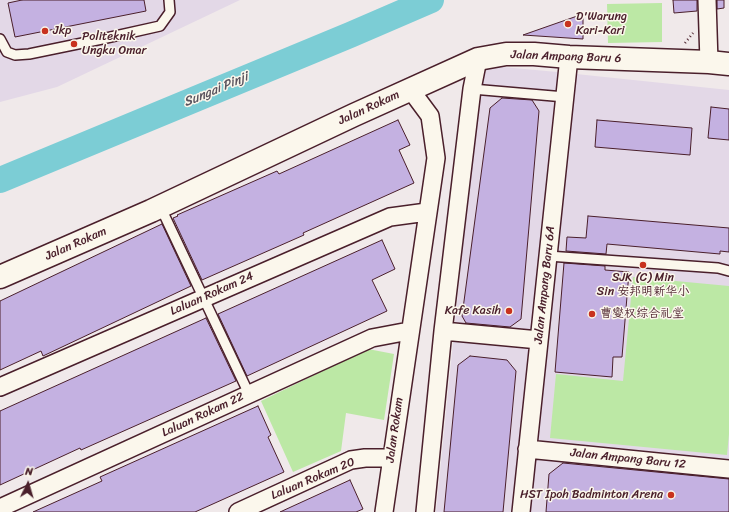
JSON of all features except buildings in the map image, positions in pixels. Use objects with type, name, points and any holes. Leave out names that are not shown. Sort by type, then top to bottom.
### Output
[{"type":"main road","name":"Jalan Ampang Baru 6","points":[[410,89],[478,59],[506,54],[719,63]]},
{"type":"main road","name":"Jalan Rokam","points":[[0,277],[160,206],[410,89]]},
{"type":"street","points":[[707,0],[719,63]]},
{"type":"street","name":"Jalan Ampang Baru 6A","points":[[521,512],[569,57]]},
{"type":"street","points":[[425,512],[443,331],[472,89],[478,59]]},
{"type":"street","name":"Jalan Rokam","points":[[384,512],[409,331],[436,158],[430,116],[410,89]]},
{"type":"street","name":"Laluan Rokam 24","points":[[0,387],[390,217],[427,212]]},
{"type":"street","name":"Laluan Rokam 22","points":[[0,508],[372,338],[409,331]]},
{"type":"street","points":[[443,331],[539,340]]},
{"type":"street","name":"Jalan Ampang Baru 12","points":[[527,449],[729,469]]},
{"type":"street","name":"Laluan Rokam 20","points":[[238,512],[351,460],[365,458],[391,458]]},
{"type":"lane","points":[[0,39],[7,52],[16,56],[109,38],[160,26],[170,12],[169,0]]},
{"type":"lane","points":[[472,89],[565,97]]},
{"type":"lane","points":[[160,206],[249,394]]},
{"type":"lane","points":[[548,256],[718,268],[729,271]]},
{"type":"shaded area","name":"Politeknik Ungku Omar","points":[[0,0],[240,0],[57,87],[0,102]]},
{"type":"shaded area","points":[[481,65],[568,73],[531,444],[729,464],[729,512],[436,512]]},
{"type":"shaded area","name":"SJK (C) Min Sin 安邦明新华小","points":[[576,74],[729,90],[729,459],[538,440]]},
{"type":"green space","points":[[662,3],[662,42],[608,43],[607,4]]},
{"type":"green space","points":[[633,277],[729,286],[729,434],[727,455],[550,438],[556,374],[623,381]]},
{"type":"green space","points":[[368,349],[394,354],[384,420],[346,413],[341,451],[293,472],[261,401]]},
{"type":"waterway","name":"Sungai Pinji","points":[[0,180],[431,0]]},
{"type":"place","name":"D'Warung Kari-Kari","points":[[568,24]]},
{"type":"place","name":"Jkp","points":[[45,31]]},
{"type":"place","name":"Politeknik Ungku Omar","points":[[74,44]]},
{"type":"place","name":"SJK (C) Min Sin 安邦明新华小","points":[[643,265]]},
{"type":"place","name":"Kafe Kasih","points":[[509,311]]},
{"type":"place","name":"曹燮权综合礼堂","points":[[592,314]]},
{"type":"place","name":"HST Ipoh Badminton Arena","points":[[671,495]]}]
